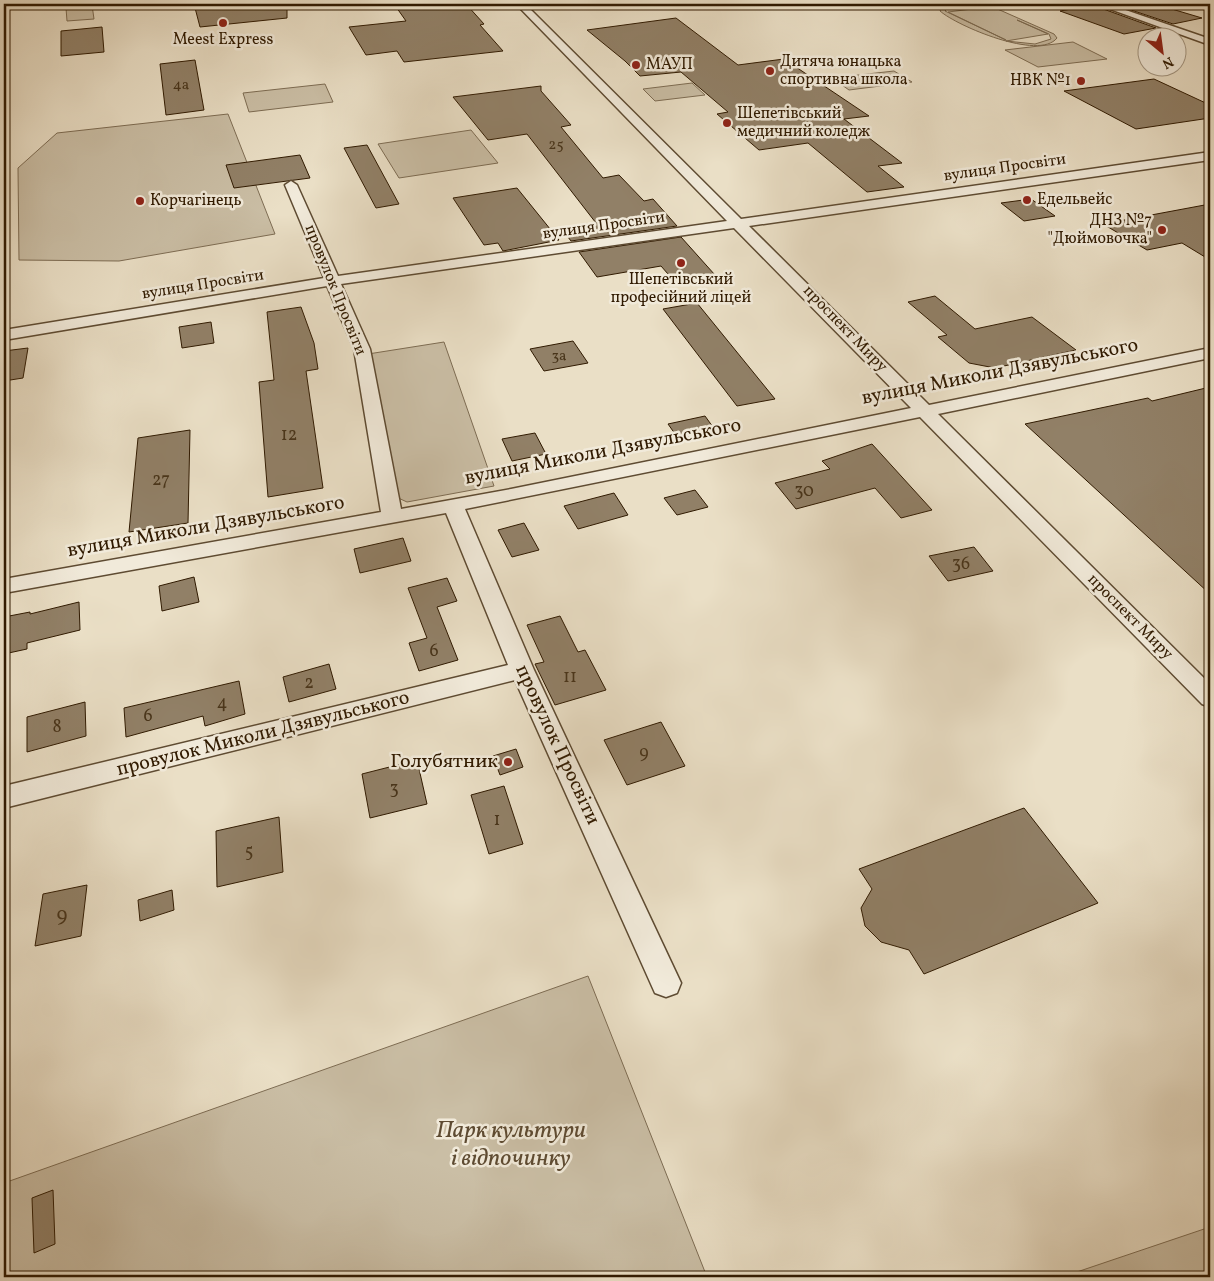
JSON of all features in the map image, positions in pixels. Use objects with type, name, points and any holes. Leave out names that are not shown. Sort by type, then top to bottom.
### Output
[{"type":"street","name":"проспект Миру","points":[[520,4],[1210,698]]},
{"type":"street","points":[[1100,4],[1210,42]]},
{"type":"street","name":"вулиця Просвіти","points":[[4,334],[332,281],[1210,156]]},
{"type":"street","name":"провулок Просвіти","points":[[291,185],[362,350],[392,516]]},
{"type":"street","name":"вулиця Миколи Дзявульського","points":[[4,586],[453,505],[1210,353]]},
{"type":"street","name":"провулок Просвіти","points":[[453,505],[522,670],[666,983]]},
{"type":"street","name":"провулок Миколи Дзявульського","points":[[4,797],[522,670]]},
{"type":"green space","points":[[951,4],[962,4],[980,4],[993,7],[1054,34],[1057,38],[1048,44],[1034,46],[1007,41],[1035,44],[1051,39],[1049,34],[1017,20],[1048,34],[1006,41],[998,39],[963,25],[949,17],[940,11],[942,7]],"holes":[[[962,4],[988,7],[948,12],[1006,40],[945,11],[949,6]]]},
{"type":"green space","points":[[92,5],[94,19],[67,21],[66,8]]},
{"type":"green space","points":[[1073,42],[1107,59],[1038,67],[1005,50]]},
{"type":"green space","points":[[894,71],[912,82],[849,90],[832,78]]},
{"type":"green space","points":[[692,83],[705,95],[655,101],[643,89]]},
{"type":"green space","points":[[325,84],[333,102],[249,112],[243,93]]},
{"type":"green space","name":"Корчагінець","points":[[228,114],[275,234],[119,261],[19,260],[18,168],[57,133]]},
{"type":"green space","points":[[471,130],[498,163],[399,178],[378,144]]},
{"type":"green space","points":[[444,342],[494,486],[407,502],[394,496],[368,354]]},
{"type":"green space","name":"Парк культури і відпочинку","points":[[588,976],[707,1277],[4,1277],[4,1183]]},
{"type":"green space","points":[[1210,1227],[1210,1277],[1062,1277]]},
{"type":"building","points":[[194,4],[287,4],[287,18],[200,27]]},
{"type":"building","points":[[394,4],[466,4],[484,24],[480,25],[503,51],[404,62],[397,51],[366,55],[349,27],[406,21]]},
{"type":"building","points":[[1113,4],[1155,4],[1202,18],[1173,24]]},
{"type":"building","points":[[1095,5],[1156,28],[1136,28],[1136,32],[1124,34],[1060,11]]},
{"type":"building","points":[[676,18],[738,65],[784,59],[869,116],[844,119],[902,163],[878,166],[904,187],[867,192],[808,143],[759,150],[717,114],[728,112],[681,72],[640,76],[587,30]]},
{"type":"building","points":[[102,27],[104,52],[61,56],[61,31]]},
{"type":"building","points":[[195,60],[204,110],[166,115],[160,64]]},
{"type":"building","points":[[1154,79],[1210,105],[1210,118],[1136,129],[1064,91]]},
{"type":"building","points":[[541,86],[541,91],[571,125],[561,127],[603,178],[619,175],[644,201],[653,199],[677,226],[571,241],[561,228],[596,223],[527,134],[488,140],[453,97]]},
{"type":"building","points":[[367,145],[399,204],[376,208],[344,148]]},
{"type":"building","points":[[300,155],[310,178],[234,188],[226,165]]},
{"type":"building","points":[[517,188],[559,240],[503,251],[498,243],[484,245],[453,198]]},
{"type":"building","points":[[1031,199],[1055,216],[1024,221],[1001,203]]},
{"type":"building","points":[[1210,204],[1210,260],[1182,243],[1147,250],[1103,224]]},
{"type":"building","points":[[681,237],[715,275],[675,282],[661,266],[597,277],[579,252]]},
{"type":"building","points":[[935,296],[975,329],[1032,317],[1076,350],[995,368],[969,363],[938,337],[947,335],[908,302]]},
{"type":"building","points":[[697,303],[775,399],[737,406],[663,309]]},
{"type":"building","points":[[301,307],[314,343],[318,369],[306,371],[323,488],[268,497],[259,382],[274,380],[267,312]]},
{"type":"building","points":[[211,322],[214,343],[182,348],[179,327]]},
{"type":"building","points":[[573,341],[588,363],[544,371],[530,349]]},
{"type":"building","points":[[28,348],[23,378],[4,381],[4,351]]},
{"type":"building","points":[[1210,387],[1210,594],[1025,424],[1148,398],[1152,401]]},
{"type":"building","points":[[705,416],[718,434],[680,441],[668,424]]},
{"type":"building","points":[[190,430],[188,523],[129,532],[138,438]]},
{"type":"building","points":[[535,433],[546,454],[512,461],[502,439]]},
{"type":"building","points":[[872,444],[932,510],[901,518],[875,488],[796,509],[775,483],[830,469],[822,461]]},
{"type":"building","points":[[695,490],[708,507],[677,515],[664,498]]},
{"type":"building","points":[[614,493],[628,515],[578,529],[564,506]]},
{"type":"building","points":[[524,523],[539,550],[512,557],[498,530]]},
{"type":"building","points":[[403,538],[411,561],[360,573],[354,549]]},
{"type":"building","points":[[974,547],[993,571],[948,581],[929,556]]},
{"type":"building","points":[[194,577],[199,602],[162,611],[159,586]]},
{"type":"building","points":[[447,578],[457,601],[437,607],[458,660],[419,671],[409,643],[427,638],[408,588]]},
{"type":"building","points":[[79,602],[80,630],[27,643],[27,649],[4,654],[4,617],[30,612],[30,614]]},
{"type":"building","points":[[560,616],[578,652],[585,650],[606,690],[555,705],[535,664],[544,662],[527,625]]},
{"type":"building","points":[[329,664],[336,689],[289,702],[283,677]]},
{"type":"building","points":[[239,681],[245,714],[205,726],[203,716],[126,737],[124,708]]},
{"type":"building","points":[[85,702],[86,736],[27,752],[27,717]]},
{"type":"building","points":[[661,722],[685,766],[627,785],[604,740]]},
{"type":"building","name":"Голубятник","points":[[516,749],[523,767],[500,775],[493,756]]},
{"type":"building","points":[[417,760],[427,804],[370,818],[362,774]]},
{"type":"building","points":[[504,786],[523,844],[489,854],[471,795]]},
{"type":"building","points":[[1024,808],[1098,903],[924,974],[909,950],[881,942],[865,926],[861,908],[872,889],[859,869]]},
{"type":"building","points":[[279,817],[283,872],[217,887],[216,831]]},
{"type":"building","points":[[87,885],[81,936],[35,946],[43,894]]},
{"type":"building","points":[[172,890],[174,910],[140,921],[138,900]]},
{"type":"building","points":[[53,1190],[55,1244],[34,1253],[32,1198]]},
{"type":"place","name":"Meest Express","points":[[223,23]]},
{"type":"place","name":"МАУП","points":[[636,65]]},
{"type":"place","name":"Дитяча юнацька спортивна школа","points":[[770,71]]},
{"type":"place","name":"НВК №1","points":[[1081,81]]},
{"type":"place","name":"Шепетівський медичний коледж","points":[[727,123]]},
{"type":"place","name":"Едельвейс","points":[[1027,200]]},
{"type":"place","name":"Корчагінець","points":[[140,201]]},
{"type":"place","name":"ДНЗ №7 \"Дюймовочка\"","points":[[1162,230]]},
{"type":"place","name":"Шепетівський професійний ліцей","points":[[681,263]]},
{"type":"place","name":"Голубятник","points":[[508,762]]}]
